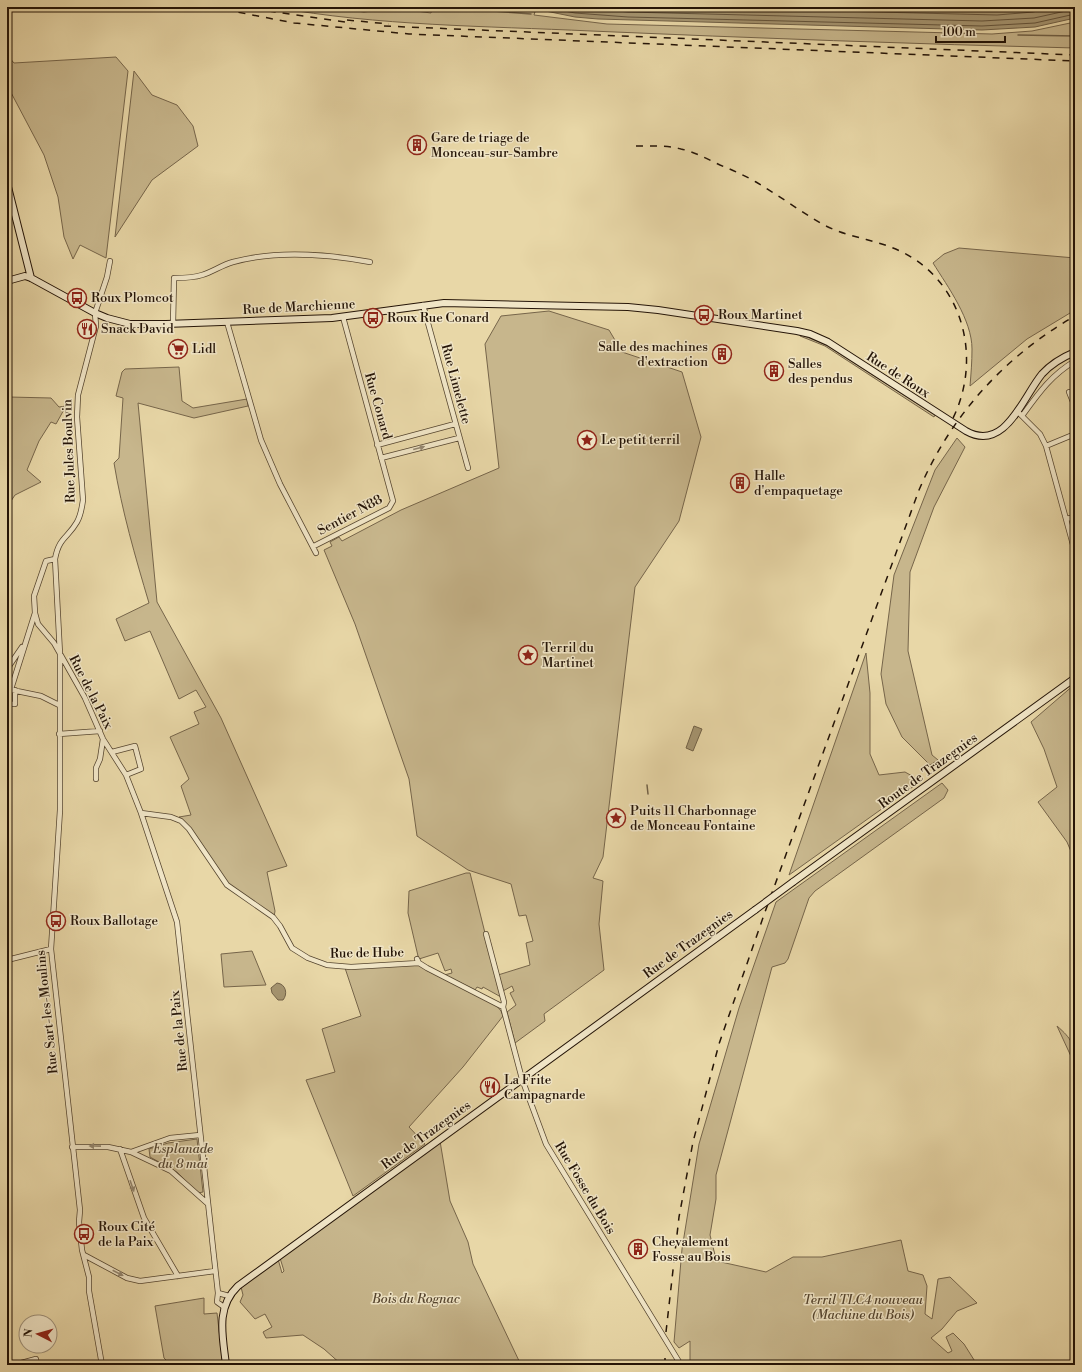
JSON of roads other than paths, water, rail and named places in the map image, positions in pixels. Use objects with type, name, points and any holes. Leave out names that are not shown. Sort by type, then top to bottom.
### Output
[{"type":"main road","points":[[7,183],[32,278]]},
{"type":"main road","points":[[7,281],[25,276],[32,278]]},
{"type":"main road","name":"Rue de Marchienne","points":[[32,278],[95,313],[130,324],[173,324],[343,317],[444,303],[626,307]]},
{"type":"main road","name":"Rue de Roux","points":[[626,307],[674,312],[810,334],[831,344],[943,417],[974,435],[988,435],[999,431],[1008,424],[1045,371],[1055,363],[1075,352]]},
{"type":"main road","name":"Route de Trazegnies","points":[[793,882],[1075,678]]},
{"type":"main road","name":"Rue de Trazegnies","points":[[226,1365],[221,1326],[224,1307],[229,1296],[236,1287],[249,1276],[793,882]]},
{"type":"street","points":[[173,324],[174,278],[196,276],[232,262],[278,255],[342,256],[370,262]]},
{"type":"street","name":"Rue Jules Boulvin","points":[[60,654],[55,559],[57,547],[78,521],[82,510],[83,500],[77,417],[78,395],[96,326],[95,313],[107,278],[110,261]]},
{"type":"street","name":"Rue Limelette","points":[[423,305],[468,468]]},
{"type":"street","name":"Rue Conard","points":[[343,317],[393,501]]},
{"type":"street","points":[[227,322],[261,440],[280,484],[314,546],[316,554]]},
{"type":"street","points":[[1022,416],[1045,384],[1062,369],[1075,361]]},
{"type":"street","points":[[1069,392],[1075,407]]},
{"type":"street","points":[[1017,411],[1040,434],[1046,446],[1066,519],[1074,541],[1075,552]]},
{"type":"street","points":[[377,445],[456,424]]},
{"type":"street","points":[[1046,446],[1075,434]]},
{"type":"street","points":[[381,458],[459,438]]},
{"type":"street","name":"Sentier N88","points":[[314,546],[389,508],[393,501]]},
{"type":"street","points":[[1066,519],[1075,517]]},
{"type":"street","points":[[7,704],[15,704],[11,689],[21,661],[24,644],[34,613],[34,596],[39,576],[46,561],[55,559]]},
{"type":"street","name":"Rue de la Paix","points":[[34,613],[38,624],[54,643],[86,698],[103,739],[126,775],[141,814],[177,922],[218,1302],[224,1307]]},
{"type":"street","points":[[7,669],[24,644]]},
{"type":"street","name":"Rue Sart-les-Moulins","points":[[60,654],[60,810],[51,949],[84,1255],[102,1365]]},
{"type":"street","points":[[11,689],[41,696],[59,705]]},
{"type":"street","points":[[59,734],[100,731]]},
{"type":"street","name":"Rue de la Paix","points":[[96,779],[96,768],[100,759],[103,739]]},
{"type":"street","points":[[112,752],[135,746],[141,769],[126,775]]},
{"type":"street","name":"Rue de Hube","points":[[141,814],[171,817],[181,821],[189,829],[226,885],[273,917],[280,926],[292,948],[308,958],[321,964],[337,966],[418,961],[503,1008]]},
{"type":"street","name":"Rue Fosse du Bois","points":[[486,934],[504,1002],[503,1008],[522,1078],[540,1130],[551,1154],[681,1365]]},
{"type":"street","points":[[7,960],[51,949]]},
{"type":"street","points":[[131,1152],[170,1138],[200,1135]]},
{"type":"street","points":[[72,1147],[96,1146],[131,1152],[171,1172],[207,1203]]},
{"type":"street","points":[[120,1149],[144,1218],[178,1276]]},
{"type":"street","points":[[84,1255],[127,1278],[140,1281],[215,1271]]},
{"type":"street","points":[[218,1293],[229,1296]]},
{"type":"street","points":[[14,1365],[36,1360],[38,1365]]},
{"type":"water","points":[[526,7],[1075,7],[1075,18],[1035,27],[982,30],[598,19],[575,17]]},
{"type":"water","points":[[694,726],[702,729],[693,751],[686,748]]},
{"type":"water","points":[[277,983],[284,987],[286,992],[283,1000],[278,1000],[272,993],[271,988]]},
{"type":"waterway","points":[[482,7],[493,11],[531,14]]},
{"type":"waterway","points":[[1018,35],[1075,36]]},
{"type":"waterway","points":[[647,785],[648,794]]},
{"type":"railway","points":[[211,7],[294,23],[409,34],[1075,61]]},
{"type":"railway","points":[[241,7],[352,23]]},
{"type":"railway","points":[[347,20],[389,24]]},
{"type":"railway","points":[[384,26],[1075,55]]},
{"type":"railway","points":[[636,146],[670,147],[686,150],[696,154],[752,179],[832,229],[882,244],[902,252],[924,266],[941,283],[954,304],[962,326],[966,350],[966,374],[961,399],[951,422]]},
{"type":"railway","points":[[666,1332],[679,1217],[693,1142],[719,1044],[765,912],[919,490],[947,437],[983,390],[1003,369],[1026,350],[1075,316]]},
{"type":"railway","points":[[665,1354],[665,1365]]},
{"type":"place","name":"Gare de triage de Monceau-sur-Sambre","points":[[417,145]]},
{"type":"place","name":"Roux Plomcot","points":[[77,298]]},
{"type":"place","name":"Roux Martinet","points":[[704,315]]},
{"type":"place","name":"Roux Rue Conard","points":[[373,318]]},
{"type":"place","name":"Snack David","points":[[87,329]]},
{"type":"place","name":"Lidl","points":[[178,349]]},
{"type":"place","name":"Salle des machines d'extraction","points":[[722,354]]},
{"type":"place","name":"Salles des pendus","points":[[774,371]]},
{"type":"place","name":"Le petit terril","points":[[587,440]]},
{"type":"place","name":"Halle d'empaquetage","points":[[740,483]]},
{"type":"place","name":"Terril du Martinet","points":[[528,655]]},
{"type":"place","name":"Puits 11 Charbonnage de Monceau Fontaine","points":[[616,818]]},
{"type":"place","name":"Roux Ballotage","points":[[56,921]]},
{"type":"place","name":"La Frite Campagnarde","points":[[490,1087]]},
{"type":"place","name":"Roux Cité de la Paix","points":[[84,1234]]},
{"type":"place","name":"Chevalement Fosse au Bois","points":[[638,1249]]},
{"type":"park label","name":"Esplanade du 8 mai","points":[[183,1156]]},
{"type":"park label","name":"Bois du Rognac","points":[[416,1299]]},
{"type":"park label","name":"Terril TLC4 nouveau (Machine du Bois)","points":[[863,1308]]}]
